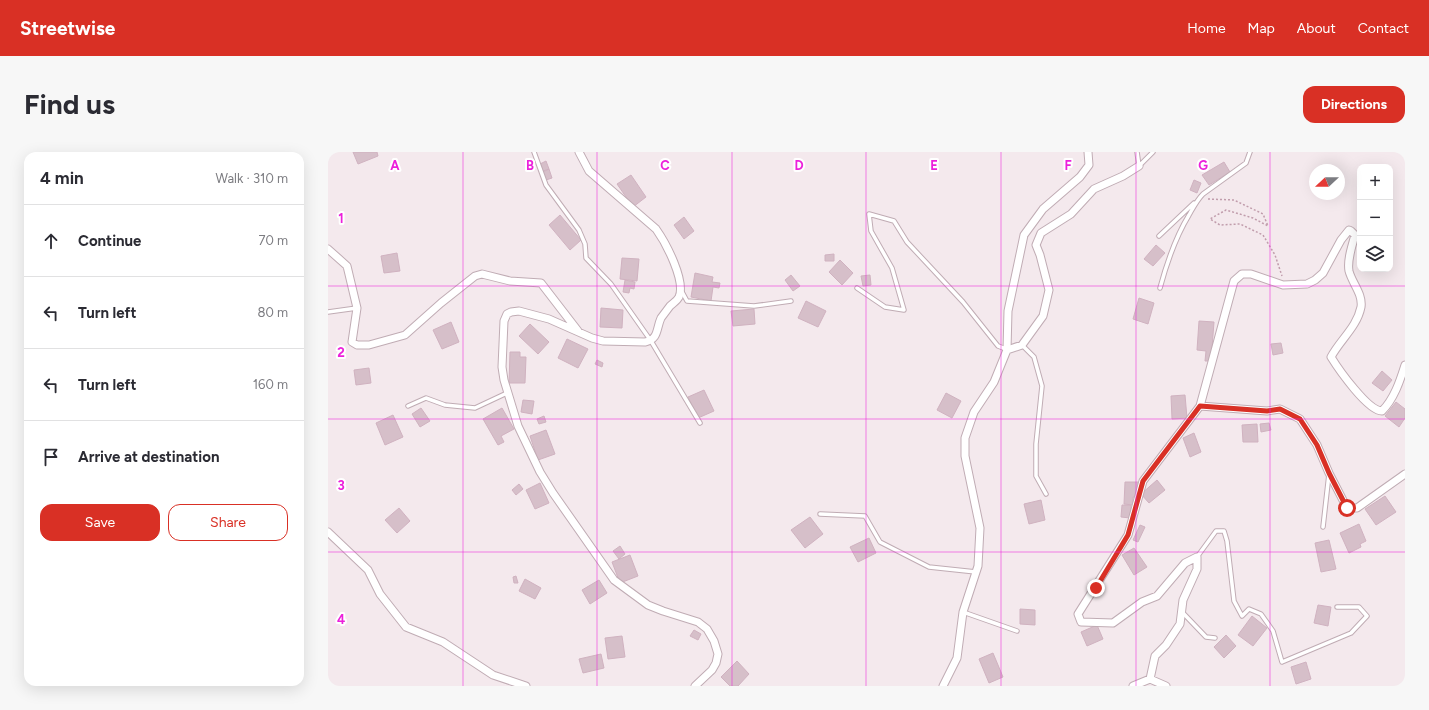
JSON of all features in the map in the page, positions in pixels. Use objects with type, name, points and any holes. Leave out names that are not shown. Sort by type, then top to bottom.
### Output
[{"type":"street","points":[[579,152],[589,171],[656,229],[666,244],[679,278],[681,289],[678,299],[663,315],[657,333],[651,340],[645,342],[604,341],[592,338],[549,319],[519,311],[511,312],[507,314],[504,321],[502,367],[504,380],[518,426],[540,472],[614,580],[648,605],[698,622],[707,629],[714,641],[718,654],[716,663],[712,670],[696,686]]},
{"type":"street","points":[[943,686],[957,658],[963,612],[978,566],[980,528],[965,456],[965,438],[974,412],[994,382],[1008,350],[1008,311],[1024,235],[1043,209],[1080,177],[1089,165],[1088,152]]},
{"type":"street","points":[[1008,350],[1022,345],[1043,316],[1049,290],[1036,245],[1041,232],[1071,214],[1094,189],[1123,176],[1139,166]]},
{"type":"street","points":[[1150,679],[1155,656],[1166,645],[1180,624],[1183,600],[1197,569],[1197,557],[1185,563],[1157,596],[1142,602],[1113,623],[1081,622],[1078,614],[1128,535],[1143,481],[1200,406],[1234,281],[1242,274],[1251,274],[1283,285],[1307,284],[1323,273],[1340,240],[1349,230],[1355,234],[1349,262],[1350,271],[1360,297],[1361,306],[1353,327],[1331,357],[1339,371],[1368,403],[1378,411],[1382,411],[1386,407],[1399,384],[1405,365]]},
{"type":"street","points":[[328,249],[347,266],[357,308],[352,342],[357,345],[369,345],[405,335],[441,303],[475,276],[482,274],[510,281],[541,283],[578,331]]},
{"type":"street","points":[[1200,406],[1267,411],[1280,409],[1300,419],[1317,445],[1329,473],[1347,508],[1357,508],[1405,474]]},
{"type":"street","points":[[328,532],[368,570],[380,594],[406,627],[443,642],[493,675],[526,686]]},
{"type":"street","points":[[1132,686],[1150,679],[1166,686]]},
{"type":"lane","points":[[534,152],[546,185],[579,230],[585,244],[586,258],[611,284],[651,340],[700,423]]},
{"type":"lane","points":[[1137,152],[1139,166]]},
{"type":"lane","points":[[1139,166],[1153,152]]},
{"type":"lane","points":[[1159,236],[1203,194],[1246,163],[1250,152]]},
{"type":"lane","points":[[1160,288],[1169,256],[1181,228],[1198,199]]},
{"type":"lane","points":[[857,288],[885,307],[904,310],[892,268],[871,231],[869,214],[894,221],[907,242],[963,302],[998,346],[1008,350]]},
{"type":"lane","points":[[681,289],[687,301],[754,306],[791,301]]},
{"type":"lane","points":[[328,312],[357,308]]},
{"type":"lane","points":[[1022,345],[1034,357],[1042,386],[1036,444],[1036,476],[1046,494]]},
{"type":"lane","points":[[408,406],[426,398],[445,405],[475,408],[507,393]]},
{"type":"lane","points":[[1323,527],[1329,473]]},
{"type":"lane","points":[[820,514],[865,516],[880,542],[929,567],[976,572]]},
{"type":"lane","points":[[1197,557],[1216,531],[1224,530],[1234,601],[1242,616],[1249,609],[1261,614],[1273,631],[1282,662],[1351,633],[1367,616],[1359,607],[1337,607]]},
{"type":"lane","points":[[963,612],[1017,631]]},
{"type":"lane","points":[[1182,612],[1206,637],[1215,638]]},
{"type":"path","points":[[1198,199],[1234,200],[1263,214],[1268,226],[1253,218],[1226,210],[1210,219],[1220,225],[1240,224],[1263,235],[1275,255],[1281,274],[1290,285]]},
{"type":"building","points":[[353,152],[377,152],[378,156],[358,164]]},
{"type":"building","points":[[546,161],[549,169],[543,171],[540,164]]},
{"type":"building","points":[[1224,162],[1230,172],[1209,185],[1202,175]]},
{"type":"building","points":[[549,169],[552,178],[546,180],[543,172]]},
{"type":"building","points":[[631,175],[646,197],[633,207],[617,184]]},
{"type":"building","points":[[1194,180],[1201,183],[1197,193],[1190,190]]},
{"type":"building","points":[[560,215],[581,240],[570,250],[549,225]]},
{"type":"building","points":[[684,217],[694,231],[684,239],[674,225]]},
{"type":"building","points":[[1156,245],[1165,253],[1153,266],[1144,259]]},
{"type":"building","points":[[397,253],[400,271],[384,273],[381,256]]},
{"type":"building","points":[[834,254],[834,261],[825,261],[825,255]]},
{"type":"building","points":[[622,258],[639,259],[637,281],[620,279]]},
{"type":"building","points":[[840,260],[853,273],[842,285],[829,272]]},
{"type":"building","points":[[695,273],[713,277],[712,282],[720,283],[719,288],[713,287],[711,301],[691,297]]},
{"type":"building","points":[[791,275],[800,286],[793,291],[785,280]]},
{"type":"building","points":[[870,275],[871,285],[863,286],[861,276]]},
{"type":"building","points":[[625,280],[635,282],[634,289],[630,288],[629,293],[623,292]]},
{"type":"building","points":[[1139,298],[1154,303],[1148,324],[1133,319]]},
{"type":"building","points":[[806,301],[826,311],[818,327],[798,318]]},
{"type":"building","points":[[601,308],[623,310],[622,328],[600,327]]},
{"type":"building","points":[[754,309],[755,324],[733,326],[731,311]]},
{"type":"building","points":[[1199,321],[1214,322],[1211,361],[1205,361],[1206,351],[1197,350]]},
{"type":"building","points":[[451,322],[459,342],[442,349],[433,330]]},
{"type":"building","points":[[530,324],[549,342],[538,354],[519,336]]},
{"type":"building","points":[[567,339],[588,349],[578,368],[558,358]]},
{"type":"building","points":[[1281,343],[1283,353],[1273,355],[1271,344]]},
{"type":"building","points":[[510,352],[520,352],[520,357],[526,357],[525,383],[509,383]]},
{"type":"building","points":[[597,360],[603,363],[602,367],[595,364]]},
{"type":"building","points":[[369,368],[371,383],[356,385],[354,370]]},
{"type":"building","points":[[1382,371],[1392,380],[1383,391],[1372,383]]},
{"type":"building","points":[[704,390],[714,411],[698,418],[688,397]]},
{"type":"building","points":[[946,393],[961,401],[952,418],[937,410]]},
{"type":"building","points":[[1185,395],[1187,418],[1172,419],[1171,396]]},
{"type":"building","points":[[523,400],[534,401],[532,414],[521,412]]},
{"type":"building","points":[[1396,402],[1405,409],[1405,418],[1399,427],[1385,416]]},
{"type":"building","points":[[421,408],[430,421],[420,427],[412,414]]},
{"type":"building","points":[[502,408],[514,429],[501,436],[504,442],[498,445],[483,419]]},
{"type":"building","points":[[393,415],[403,437],[385,445],[376,423]]},
{"type":"building","points":[[544,416],[546,422],[539,424],[537,419]]},
{"type":"building","points":[[1269,423],[1271,430],[1261,432],[1260,424]]},
{"type":"building","points":[[1257,424],[1258,442],[1243,442],[1242,425]]},
{"type":"building","points":[[546,430],[555,454],[538,460],[530,436]]},
{"type":"building","points":[[1194,433],[1201,452],[1190,457],[1183,438]]},
{"type":"building","points":[[1157,480],[1165,490],[1149,503],[1141,494]]},
{"type":"building","points":[[1125,482],[1138,482],[1138,498],[1133,497],[1133,505],[1124,504]]},
{"type":"building","points":[[540,483],[549,503],[535,509],[526,490]]},
{"type":"building","points":[[519,484],[523,489],[516,495],[512,490]]},
{"type":"building","points":[[1385,496],[1396,512],[1376,525],[1365,509]]},
{"type":"building","points":[[1041,500],[1045,520],[1029,524],[1024,504]]},
{"type":"building","points":[[1122,505],[1131,505],[1130,518],[1121,517]]},
{"type":"building","points":[[399,508],[410,521],[397,533],[385,520]]},
{"type":"building","points":[[810,517],[823,534],[805,548],[791,530]]},
{"type":"building","points":[[1359,524],[1366,541],[1360,544],[1361,547],[1349,553],[1340,533]]},
{"type":"building","points":[[1140,525],[1145,527],[1138,542],[1133,540]]},
{"type":"building","points":[[869,538],[876,553],[858,562],[850,547]]},
{"type":"building","points":[[1329,540],[1336,569],[1321,572],[1315,543]]},
{"type":"building","points":[[620,546],[625,554],[619,559],[613,551]]},
{"type":"building","points":[[1134,548],[1147,567],[1134,575],[1122,555]]},
{"type":"building","points":[[630,555],[638,576],[620,583],[612,562]]},
{"type":"building","points":[[516,576],[518,583],[514,583],[513,577]]},
{"type":"building","points":[[525,579],[541,588],[535,599],[519,591]]},
{"type":"building","points":[[599,580],[607,593],[590,604],[582,590]]},
{"type":"building","points":[[1318,605],[1331,607],[1328,626],[1314,623]]},
{"type":"building","points":[[1020,609],[1035,610],[1035,625],[1020,624]]},
{"type":"building","points":[[1252,616],[1267,628],[1253,646],[1238,635]]},
{"type":"building","points":[[1097,625],[1103,639],[1087,646],[1081,632]]},
{"type":"building","points":[[694,630],[701,634],[698,640],[690,636]]},
{"type":"building","points":[[1226,635],[1236,646],[1224,658],[1214,647]]},
{"type":"building","points":[[622,636],[625,657],[608,659],[605,638]]},
{"type":"building","points":[[993,653],[1003,677],[989,683],[979,659]]},
{"type":"building","points":[[601,654],[604,668],[583,673],[579,659]]},
{"type":"building","points":[[737,661],[749,674],[738,686],[730,686],[721,677]]},
{"type":"building","points":[[1306,662],[1311,679],[1296,684],[1291,667]]},
{"type":"route","points":[[1096,588],[1128,535],[1143,481],[1200,406],[1267,411],[1280,409],[1300,419],[1317,445],[1329,473],[1347,508]]}]
